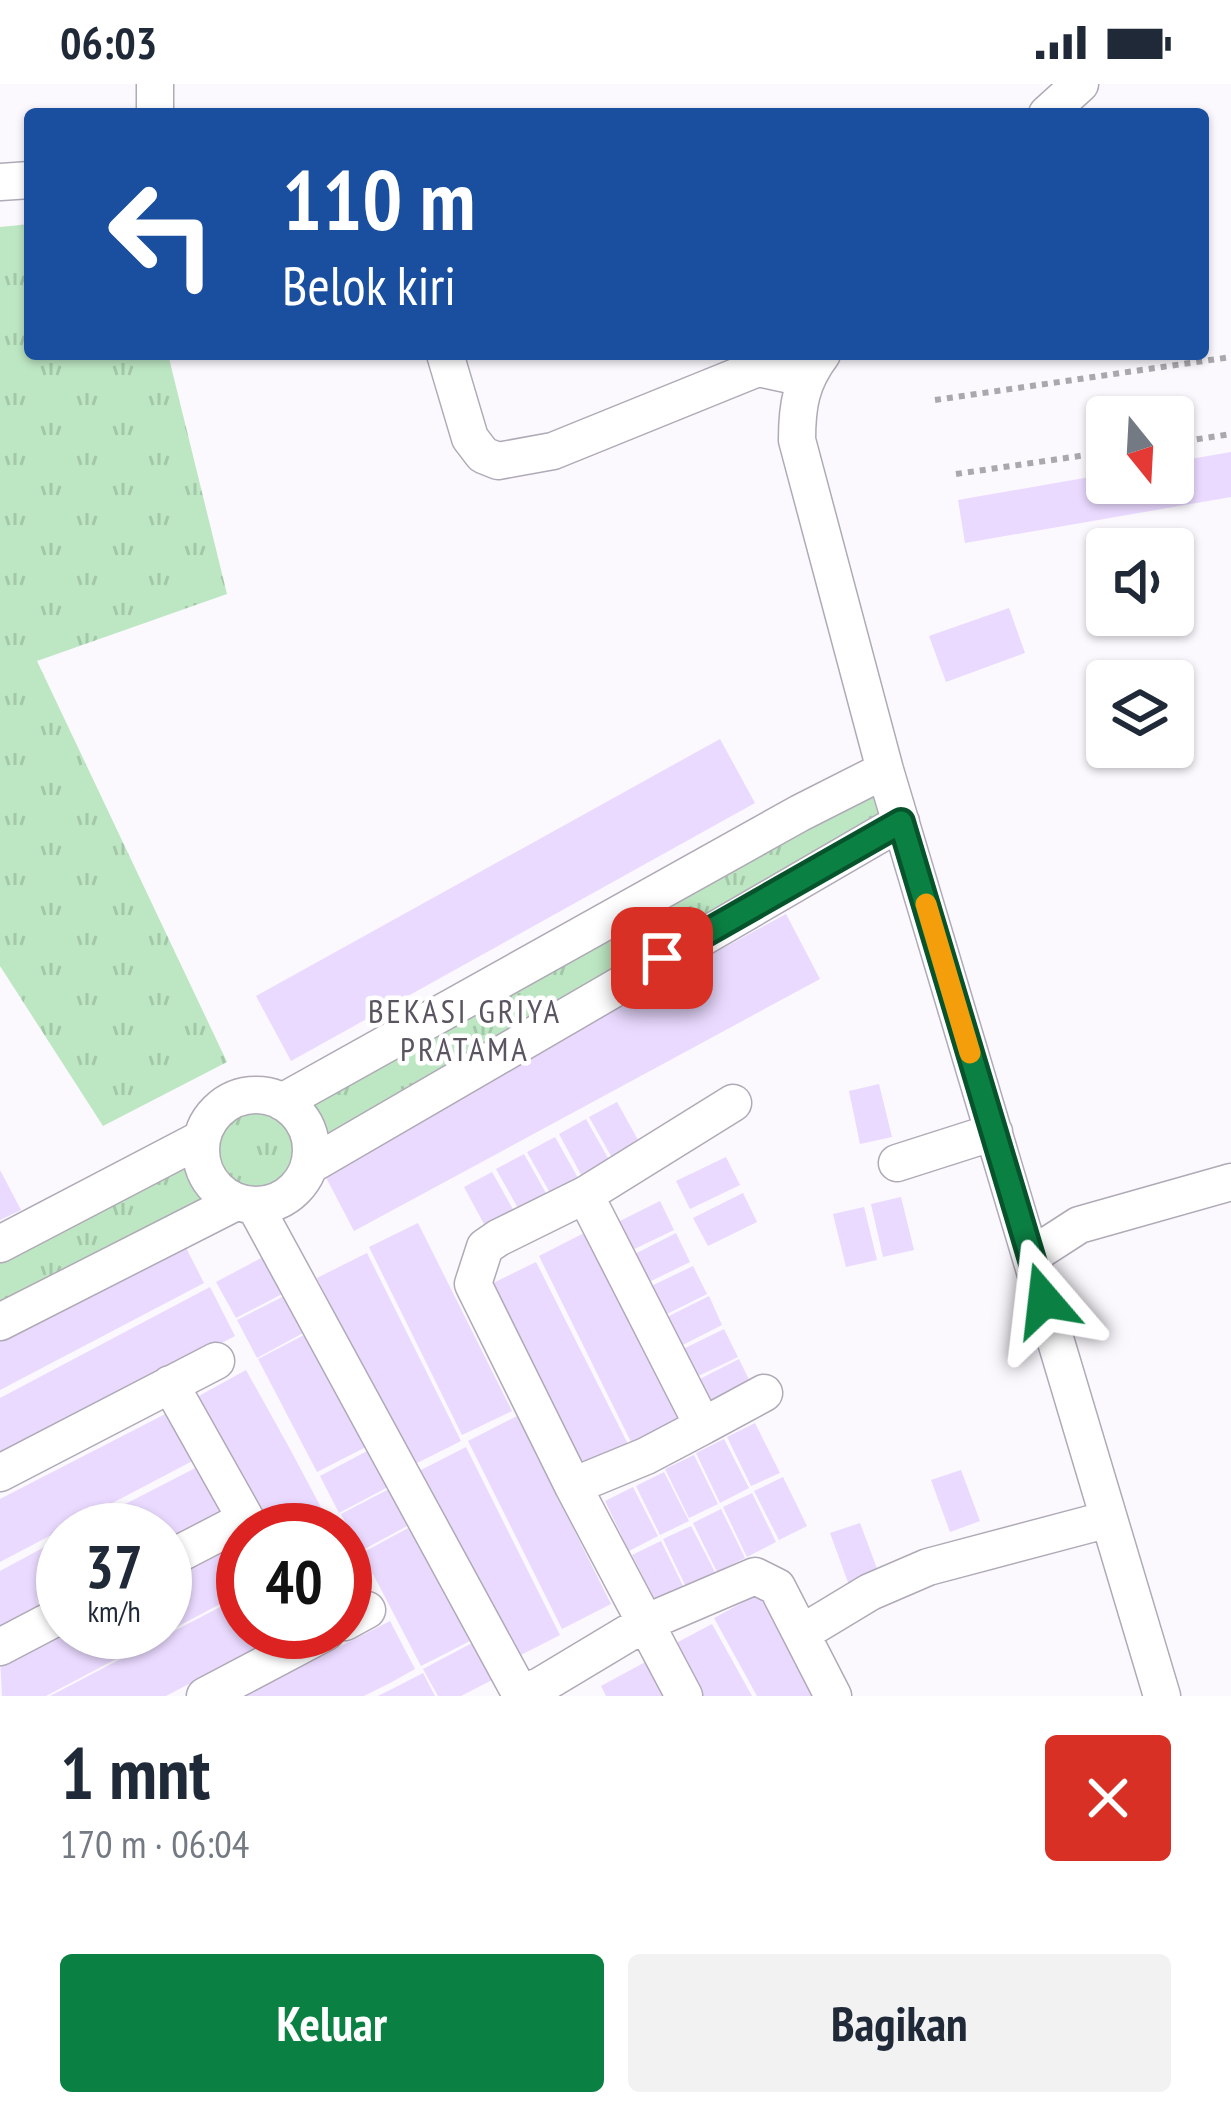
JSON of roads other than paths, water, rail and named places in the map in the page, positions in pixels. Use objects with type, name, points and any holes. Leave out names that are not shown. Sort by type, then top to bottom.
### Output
[{"type":"street","points":[[1054,108],[1080,84]]},
{"type":"street","points":[[447,360],[470,438],[477,450],[498,461],[553,451],[742,361],[813,366],[797,410],[796,440],[885,770],[1162,1696]]},
{"type":"street","points":[[282,1102],[885,770]]},
{"type":"street","points":[[0,1322],[246,1204],[289,1195],[309,1166],[901,822]]},
{"type":"street","points":[[309,1166],[307,1129],[282,1102],[254,1096],[226,1104],[206,1125],[202,1165],[208,1177],[215,1188],[246,1204],[519,1695],[645,1624],[755,1576],[777,1587],[833,1696]]},
{"type":"street","points":[[684,1696],[473,1285],[485,1247],[585,1195],[733,1103]]},
{"type":"street","points":[[897,1162],[994,1132]]},
{"type":"street","points":[[0,1244],[202,1139]]},
{"type":"street","points":[[1030,1256],[1079,1225],[1231,1182]]},
{"type":"street","points":[[585,1195],[703,1426]]},
{"type":"street","points":[[0,1473],[216,1361]]},
{"type":"street","points":[[170,1384],[237,1503]]},
{"type":"street","points":[[573,1486],[646,1456],[764,1393]]},
{"type":"street","points":[[802,1633],[870,1592],[928,1567],[1109,1519]]},
{"type":"street","points":[[0,1647],[36,1628]]},
{"type":"street","points":[[206,1696],[272,1659]]},
{"type":"district","name":"BEKASI GRIYA PRATAMA","points":[[465,1030]]}]
